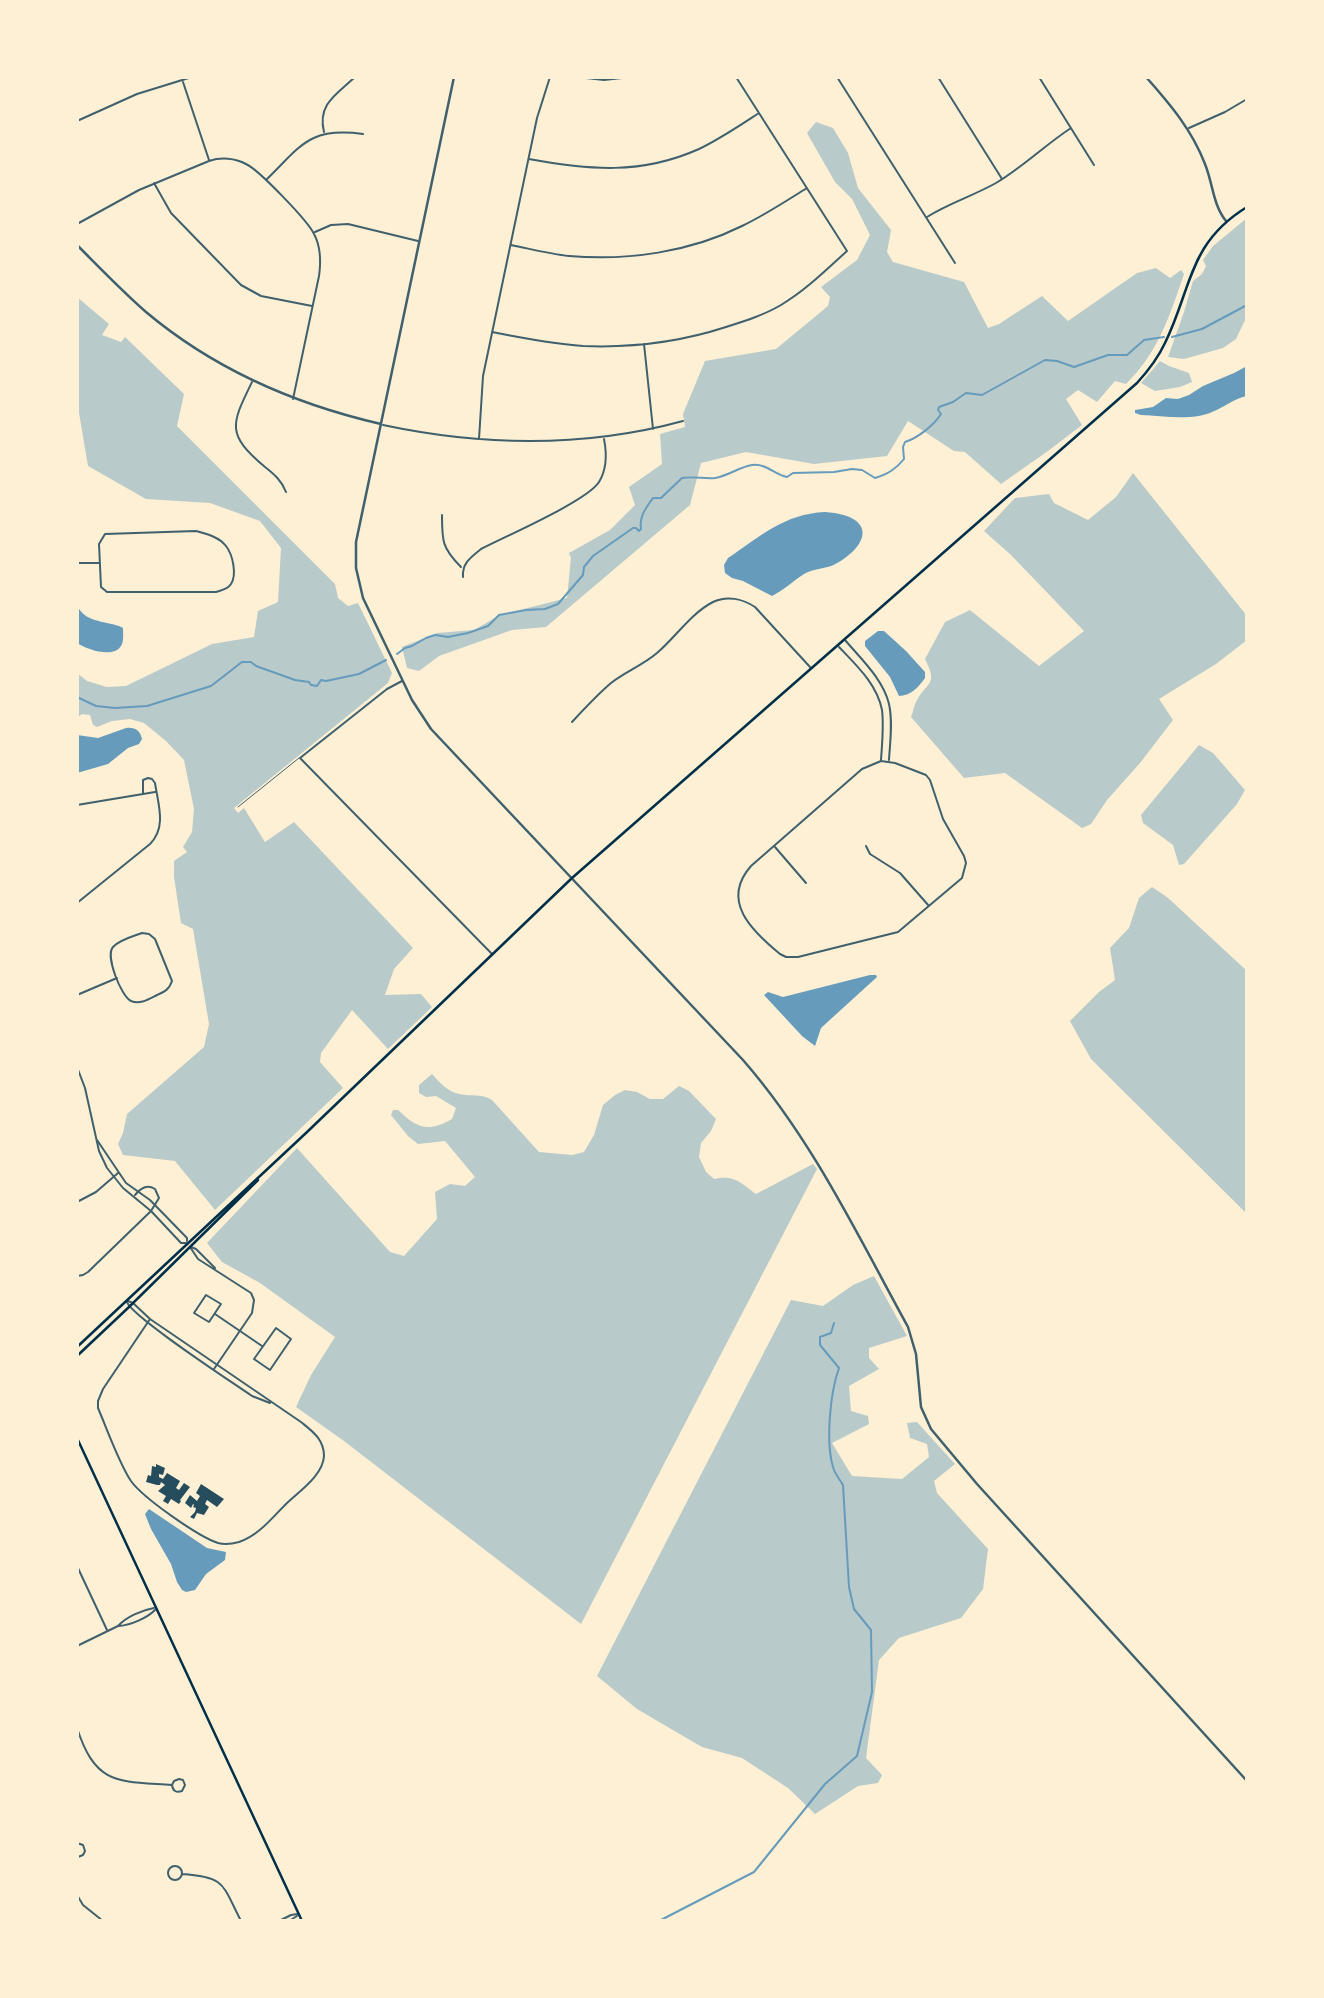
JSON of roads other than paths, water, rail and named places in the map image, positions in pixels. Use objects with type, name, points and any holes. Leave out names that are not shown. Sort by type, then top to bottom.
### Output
[{"type":"main road","points":[[77,1347],[572,878],[1145,374],[1166,342],[1198,256],[1226,222],[1247,207]]},
{"type":"main road","points":[[77,1356],[293,1144]]},
{"type":"main road","points":[[77,1438],[302,1921]]},
{"type":"street","points":[[77,121],[137,94],[192,77]]},
{"type":"street","points":[[324,133],[321,118],[324,109],[355,77]]},
{"type":"street","points":[[454,77],[358,533],[356,568],[360,591],[367,607],[418,711],[431,729],[755,1073],[809,1150],[908,1327],[916,1354],[921,1407],[931,1429],[1247,1780]]},
{"type":"street","points":[[479,439],[481,393],[492,332],[539,106],[550,77]]},
{"type":"street","points":[[577,77],[604,80],[631,77]]},
{"type":"street","points":[[492,332],[582,346],[644,344],[704,334],[761,315],[795,296],[847,251],[736,77]]},
{"type":"street","points":[[837,77],[955,263]]},
{"type":"street","points":[[938,77],[1002,179]]},
{"type":"street","points":[[1039,77],[1094,165]]},
{"type":"street","points":[[1146,77],[1188,129],[1207,168],[1219,211],[1226,222]]},
{"type":"street","points":[[183,80],[209,160]]},
{"type":"street","points":[[1188,129],[1247,99]]},
{"type":"street","points":[[528,159],[594,169],[654,163],[699,149],[759,113]]},
{"type":"street","points":[[926,218],[1002,179],[1071,128]]},
{"type":"street","points":[[266,180],[305,143],[324,133],[363,134]]},
{"type":"street","points":[[77,224],[154,183],[209,160],[237,160],[255,169],[314,233],[321,262],[293,399]]},
{"type":"street","points":[[154,183],[171,212],[240,285],[261,296],[313,306]]},
{"type":"street","points":[[510,245],[570,256],[596,257],[668,251],[734,230],[807,188]]},
{"type":"street","points":[[314,233],[331,225],[344,223],[419,241]]},
{"type":"street","points":[[77,245],[134,301],[205,355],[252,382],[341,415],[433,434],[479,439],[552,441],[653,430],[683,421]]},
{"type":"street","points":[[644,344],[653,430]]},
{"type":"street","points":[[252,382],[238,411],[237,436],[247,452],[275,475],[286,492]]},
{"type":"street","points":[[463,577],[463,569],[470,557],[481,549],[577,500],[593,488],[606,465],[604,437]]},
{"type":"street","points":[[442,515],[444,547],[463,569]]},
{"type":"street","points":[[196,531],[210,535],[226,546],[231,556],[234,575],[225,590],[216,592],[107,592],[101,586],[100,563],[99,544],[105,534],[196,531]]},
{"type":"street","points":[[77,563],[100,563]]},
{"type":"street","points":[[572,722],[610,684],[647,662],[687,622],[713,602],[722,599],[736,599],[755,607],[811,668]]},
{"type":"street","points":[[844,639],[881,686],[889,704],[889,761]]},
{"type":"street","points":[[837,645],[875,691],[881,710],[881,761]]},
{"type":"street","points":[[860,670],[866,665]]},
{"type":"street","points":[[402,680],[300,758],[492,954]]},
{"type":"street","points":[[881,761],[889,761],[926,775],[930,780],[943,819],[966,863],[962,878],[898,933],[798,957],[786,957],[775,950],[748,922],[740,909],[739,886],[746,871],[862,769],[881,761]]},
{"type":"street","points":[[77,903],[153,841],[160,826],[154,781],[148,778],[142,783],[143,794]]},
{"type":"street","points":[[77,805],[156,792]]},
{"type":"street","points":[[774,846],[806,883]]},
{"type":"street","points":[[866,846],[870,855],[900,873],[930,906]]},
{"type":"street","points":[[146,933],[155,939],[172,981],[166,991],[138,1002],[126,998],[117,978],[110,958],[111,951],[116,945],[146,933]]},
{"type":"street","points":[[77,995],[117,978]]},
{"type":"street","points":[[77,1068],[102,1160],[113,1178],[151,1211],[181,1243],[187,1243]]},
{"type":"street","points":[[96,1139],[118,1173],[137,1192],[150,1200],[187,1238],[187,1243],[198,1259],[253,1296],[254,1308],[214,1369]]},
{"type":"street","points":[[77,1202],[90,1196],[118,1173]]},
{"type":"street","points":[[77,1276],[88,1272],[151,1211],[159,1198],[155,1189],[145,1187],[134,1196]]},
{"type":"street","points":[[191,1247],[216,1269]]},
{"type":"street","points":[[206,1295],[221,1304],[215,1314],[209,1322],[194,1312],[206,1295]]},
{"type":"street","points":[[127,1301],[318,1436],[323,1449],[323,1462],[317,1474],[253,1535],[243,1541],[229,1544],[214,1541],[144,1495],[133,1484],[97,1408],[103,1389],[150,1319]]},
{"type":"street","points":[[127,1301],[129,1307],[147,1323],[252,1396],[274,1405]]},
{"type":"street","points":[[215,1314],[263,1347]]},
{"type":"street","points":[[276,1328],[291,1339],[270,1370],[254,1359],[263,1347],[276,1328]]},
{"type":"street","points":[[77,1566],[107,1631]]},
{"type":"street","points":[[77,1646],[123,1621],[156,1608]]},
{"type":"street","points":[[77,1728],[91,1761],[110,1777],[126,1782],[172,1785]]},
{"type":"street","points":[[77,1843],[85,1848],[77,1863]]},
{"type":"street","points":[[176,1866],[181,1868],[182,1874],[174,1880],[168,1874],[171,1868],[176,1866]]},
{"type":"street","points":[[182,1874],[204,1875],[216,1880],[224,1888],[241,1921]]},
{"type":"street","points":[[77,1895],[83,1905],[103,1921]]},
{"type":"street","points":[[279,1921],[299,1914]]},
{"type":"street","points":[[289,1921],[299,1914]]},
{"type":"lane","points":[[238,807],[300,758]]},
{"type":"water","points":[[1247,366],[1247,396],[1212,412],[1187,417],[1135,413],[1135,410],[1153,407],[1166,398],[1178,399],[1189,395]]},
{"type":"water","points":[[825,512],[849,517],[860,525],[862,537],[859,544],[843,560],[804,574],[772,596],[725,573],[724,565],[728,558],[762,534],[797,517]]},
{"type":"water","points":[[77,605],[89,618],[123,628],[123,642],[117,650],[99,652],[77,643]]},
{"type":"water","points":[[878,631],[884,631],[925,672],[923,681],[907,694],[899,696],[890,677],[865,646],[865,641]]},
{"type":"water","points":[[126,728],[138,731],[142,739],[139,744],[128,748],[108,764],[77,773],[77,735],[98,738]]},
{"type":"water","points":[[870,975],[877,977],[821,1028],[815,1046],[802,1036],[764,995],[768,992],[783,997]]},
{"type":"water","points":[[149,1509],[207,1548],[226,1552],[225,1560],[206,1574],[195,1590],[186,1592],[177,1582],[171,1564],[145,1514]]},
{"type":"waterway","points":[[1172,337],[1202,329],[1247,305]]},
{"type":"waterway","points":[[397,654],[435,635],[448,637],[488,626],[499,615],[545,609],[558,604],[583,575],[584,567],[593,556],[633,528],[639,531],[644,512],[653,498],[661,498],[682,478],[715,478],[757,465],[787,477],[793,473],[852,469],[862,470],[875,478],[901,463],[904,459],[905,442],[934,422],[941,414],[939,407],[966,393],[982,395],[1045,360],[1074,367],[1108,355],[1127,355],[1144,340],[1164,337]]},
{"type":"waterway","points":[[77,697],[96,706],[147,706],[211,686],[242,662],[251,662],[317,686],[321,680],[359,674],[386,660]]},
{"type":"waterway","points":[[659,1921],[754,1872],[825,1784],[857,1756],[872,1692],[871,1630],[854,1609],[849,1587],[843,1485],[831,1459],[831,1405],[839,1368],[820,1345],[820,1337],[831,1333],[834,1323]]}]
